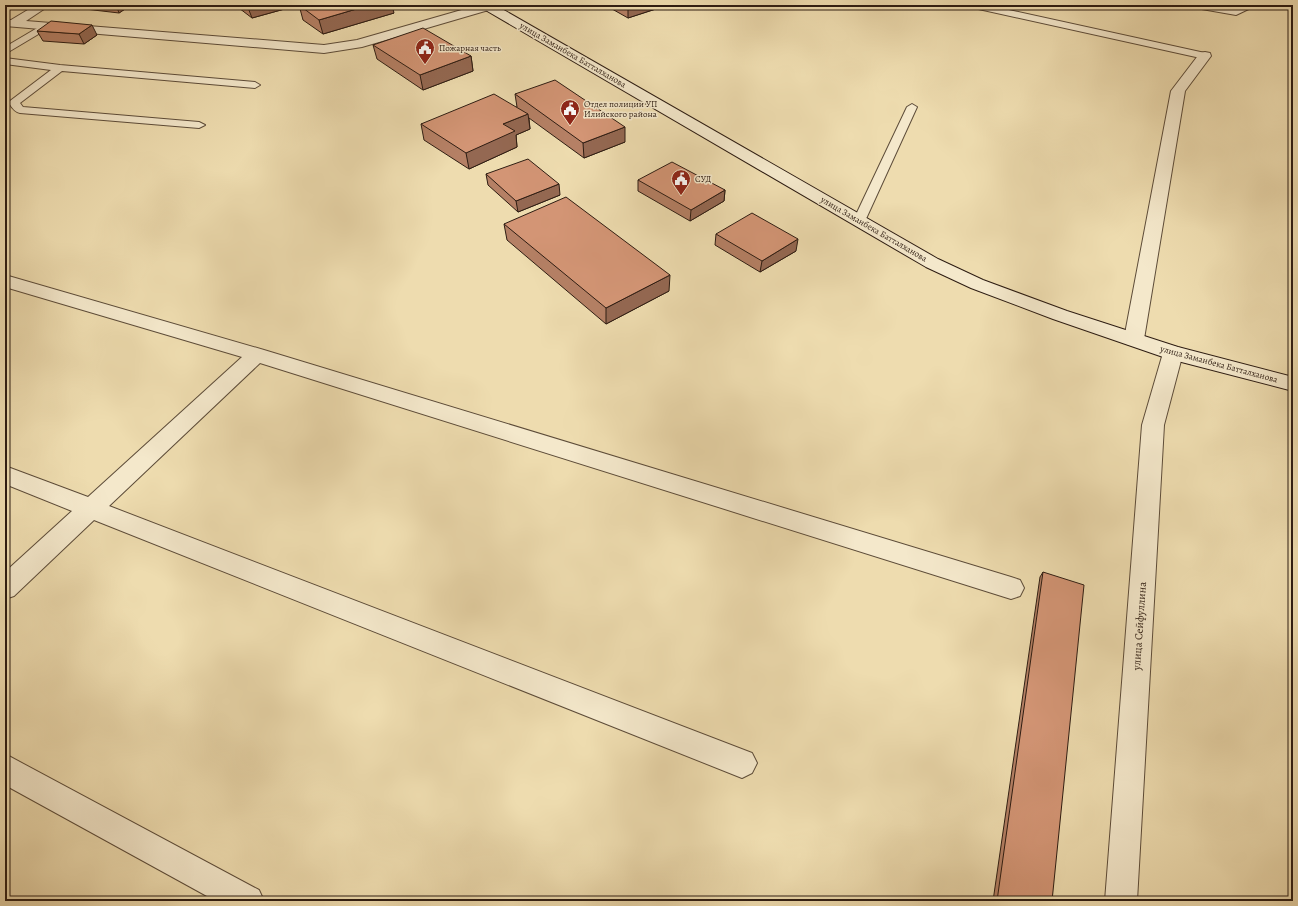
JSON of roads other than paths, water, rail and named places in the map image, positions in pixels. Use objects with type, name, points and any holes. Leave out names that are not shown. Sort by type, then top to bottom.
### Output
[{"type":"street","points":[[9,23],[44,5]]},
{"type":"street","points":[[9,23],[324,49],[358,44],[487,6]]},
{"type":"street","name":"улица Заманбека Батталханова","points":[[487,6],[932,263],[977,284],[1060,316],[1134,338],[1172,353],[1293,384]]},
{"type":"street","points":[[1134,338],[1178,91],[1205,56]]},
{"type":"street","points":[[5,280],[257,355],[1011,588]]},
{"type":"street","name":"улица Сейфуллина","points":[[1121,901],[1153,425],[1172,353]]},
{"type":"street","points":[[5,588],[257,355]]},
{"type":"street","points":[[5,475],[742,763]]},
{"type":"street","points":[[5,769],[248,901]]},
{"type":"lane","points":[[974,5],[1205,56]]},
{"type":"lane","points":[[1196,5],[1236,12],[1252,5]]},
{"type":"lane","points":[[5,51],[44,27]]},
{"type":"lane","points":[[5,61],[60,68],[255,85]]},
{"type":"lane","points":[[60,68],[14,103],[20,110],[199,125]]},
{"type":"lane","points":[[859,221],[912,107]]},
{"type":"place","name":"Пожарная часть","points":[[425,65]]},
{"type":"place","name":"Отдел полиции УП Илийского района","points":[[570,126]]},
{"type":"place","name":"СУД","points":[[681,196]]}]
